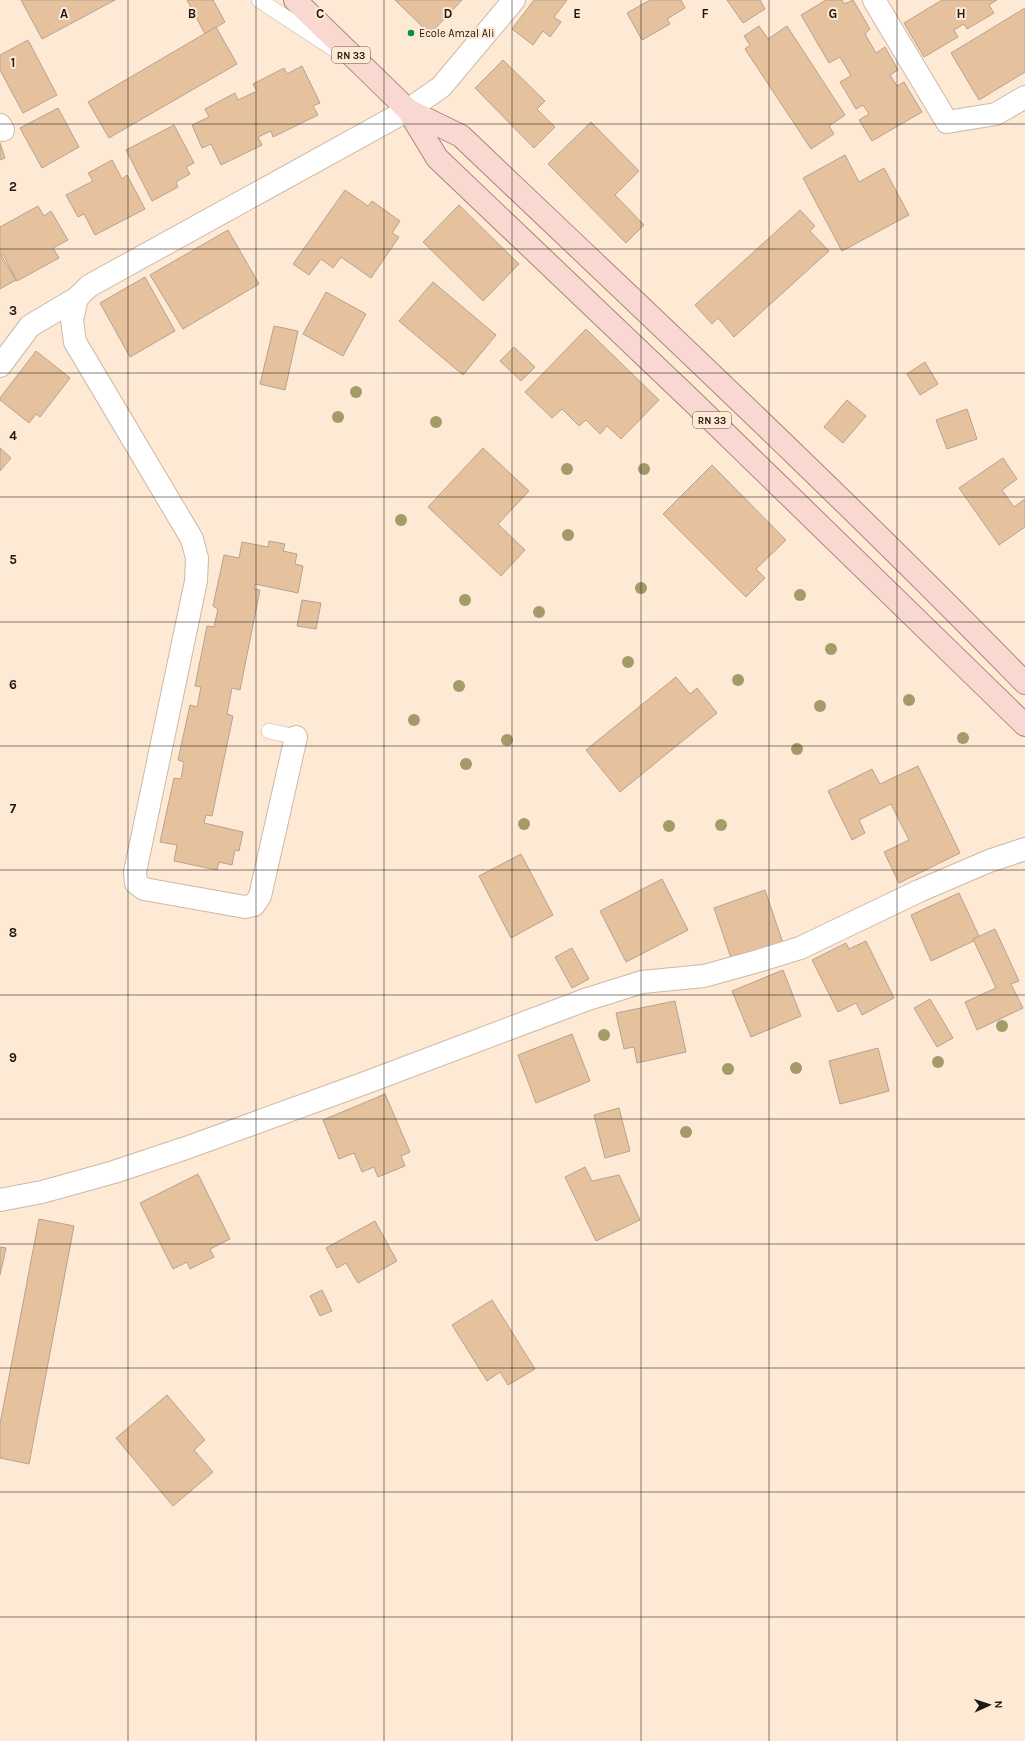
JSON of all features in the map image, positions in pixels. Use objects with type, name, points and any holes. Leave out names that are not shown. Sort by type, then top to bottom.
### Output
[{"type":"main road","name":"RN 33","points":[[295,0],[408,110],[437,158],[720,428],[1025,725]]},
{"type":"main road","name":"RN 33","points":[[408,110],[461,136],[864,522],[1025,683]]},
{"type":"street","points":[[0,366],[30,326],[77,298],[89,286],[408,110],[441,87],[514,0]]},
{"type":"street","points":[[874,0],[947,122],[996,114],[1025,97]]},
{"type":"street","points":[[77,298],[72,320],[75,342],[192,539],[197,558],[196,581],[135,872],[136,883],[144,889],[245,907],[254,905],[260,896],[296,737]]},
{"type":"street","points":[[0,1200],[50,1190],[114,1172],[179,1150],[365,1083],[585,1000],[642,982],[704,976],[800,948],[920,891],[989,861],[1025,848]]},
{"type":"lane","points":[[260,0],[371,74]]},
{"type":"lane","points":[[269,731],[296,737]]},
{"type":"building","points":[[21,0],[115,0],[42,39]]},
{"type":"building","points":[[187,0],[213,0],[225,22],[205,34]]},
{"type":"building","points":[[395,0],[462,0],[430,34]]},
{"type":"building","points":[[534,0],[567,0],[554,17],[561,22],[550,37],[543,31],[533,45],[512,29]]},
{"type":"building","points":[[650,0],[681,0],[685,8],[667,19],[670,24],[642,40],[627,13]]},
{"type":"building","points":[[727,0],[760,0],[765,9],[743,23]]},
{"type":"building","points":[[826,0],[842,0],[844,4],[853,0],[870,29],[865,34],[876,53],[885,47],[898,70],[890,75],[897,86],[904,82],[922,112],[872,141],[859,120],[869,114],[863,105],[856,109],[840,82],[851,76],[840,57],[829,63],[801,15]]},
{"type":"building","points":[[942,0],[997,0],[989,5],[994,13],[967,29],[964,24],[954,30],[958,37],[924,57],[904,23]]},
{"type":"building","points":[[1025,8],[1025,72],[979,100],[951,53]]},
{"type":"building","points":[[759,26],[768,39],[787,26],[845,115],[829,126],[834,134],[811,149],[745,49],[750,45],[744,36]]},
{"type":"building","points":[[216,27],[237,64],[109,138],[88,102]]},
{"type":"building","points":[[28,40],[57,95],[23,113],[0,70],[0,55]]},
{"type":"building","points":[[503,60],[545,101],[537,109],[555,127],[534,148],[475,88]]},
{"type":"building","points":[[302,66],[320,103],[313,106],[318,115],[273,137],[271,131],[258,137],[262,145],[221,165],[211,144],[202,148],[192,125],[209,117],[205,109],[235,93],[238,100],[257,91],[253,84],[284,68],[287,74]]},
{"type":"building","points":[[58,108],[79,147],[42,168],[20,128]]},
{"type":"building","points":[[591,122],[639,171],[615,195],[644,225],[626,243],[548,164]]},
{"type":"building","points":[[174,125],[194,163],[186,167],[190,174],[176,182],[178,187],[152,201],[126,150]]},
{"type":"building","points":[[0,143],[5,158],[0,160]]},
{"type":"building","points":[[845,155],[859,182],[884,168],[909,215],[842,251],[803,178]]},
{"type":"building","points":[[112,160],[122,179],[127,175],[145,209],[95,235],[84,214],[78,217],[66,195],[93,181],[88,173]]},
{"type":"building","points":[[345,190],[368,206],[372,201],[400,221],[392,233],[399,237],[371,278],[341,257],[333,268],[321,259],[309,275],[293,264]]},
{"type":"building","points":[[459,205],[519,264],[483,301],[423,242]]},
{"type":"building","points":[[38,206],[44,216],[51,211],[68,240],[53,248],[59,258],[17,281],[3,254],[1,255],[16,280],[0,289],[0,227]]},
{"type":"building","points":[[800,210],[815,226],[810,231],[829,251],[734,337],[718,318],[712,324],[695,305]]},
{"type":"building","points":[[228,230],[259,284],[183,329],[150,275]]},
{"type":"building","points":[[145,277],[175,331],[130,357],[100,303]]},
{"type":"building","points":[[433,282],[496,335],[463,375],[399,321]]},
{"type":"building","points":[[326,292],[366,314],[343,356],[303,334]]},
{"type":"building","points":[[274,326],[298,331],[285,390],[260,384]]},
{"type":"building","points":[[586,329],[659,400],[621,439],[607,426],[600,434],[586,420],[579,426],[562,409],[552,418],[525,392]]},
{"type":"building","points":[[514,347],[535,367],[521,381],[500,361]]},
{"type":"building","points":[[36,351],[70,378],[40,417],[36,414],[29,423],[0,400],[0,398]]},
{"type":"building","points":[[925,362],[938,384],[920,395],[907,374]]},
{"type":"building","points":[[847,400],[866,416],[843,443],[824,427]]},
{"type":"building","points":[[967,409],[977,439],[947,449],[936,420]]},
{"type":"building","points":[[0,448],[11,458],[0,471]]},
{"type":"building","points":[[483,448],[529,491],[498,524],[525,550],[501,576],[428,507]]},
{"type":"building","points":[[1003,458],[1017,479],[1002,490],[1014,507],[1025,499],[1025,527],[999,545],[959,488]]},
{"type":"building","points":[[712,465],[786,540],[756,569],[765,578],[746,597],[663,514]]},
{"type":"building","points":[[269,541],[285,544],[283,551],[297,554],[295,564],[303,566],[298,593],[255,584],[254,589],[260,590],[240,690],[232,688],[227,714],[233,716],[212,816],[206,815],[204,823],[243,832],[239,851],[235,850],[232,865],[219,862],[217,870],[174,861],[177,845],[160,842],[174,778],[181,779],[184,762],[178,760],[190,705],[197,707],[201,687],[195,686],[207,626],[214,627],[218,609],[213,606],[224,555],[239,558],[242,542],[268,547]]},
{"type":"building","points":[[302,600],[321,603],[316,629],[297,626]]},
{"type":"building","points":[[676,677],[690,694],[697,688],[717,713],[620,792],[586,750]]},
{"type":"building","points":[[918,766],[960,853],[899,883],[884,852],[909,840],[891,804],[859,820],[865,833],[852,840],[828,791],[872,769],[880,784]]},
{"type":"building","points":[[521,854],[553,915],[511,938],[479,876]]},
{"type":"building","points":[[662,879],[688,930],[626,962],[600,911]]},
{"type":"building","points":[[765,890],[784,946],[733,964],[714,908]]},
{"type":"building","points":[[959,893],[980,938],[931,961],[911,915]]},
{"type":"building","points":[[995,929],[1019,981],[1011,984],[1023,1008],[977,1030],[965,1002],[996,988],[973,939]]},
{"type":"building","points":[[866,941],[894,998],[862,1015],[856,1003],[838,1012],[812,960],[846,943],[849,949]]},
{"type":"building","points":[[572,948],[589,979],[572,988],[555,957]]},
{"type":"building","points":[[783,970],[801,1016],[751,1037],[732,991]]},
{"type":"building","points":[[930,999],[953,1038],[937,1047],[914,1008]]},
{"type":"building","points":[[675,1001],[686,1052],[637,1063],[634,1047],[624,1049],[616,1013]]},
{"type":"building","points":[[572,1034],[590,1081],[536,1103],[518,1055]]},
{"type":"building","points":[[878,1048],[889,1091],[840,1104],[829,1061]]},
{"type":"building","points":[[385,1094],[410,1152],[401,1156],[405,1166],[378,1177],[374,1167],[362,1172],[354,1153],[339,1159],[323,1120]]},
{"type":"building","points":[[619,1108],[630,1151],[605,1158],[594,1115]]},
{"type":"building","points":[[585,1167],[592,1181],[619,1175],[640,1220],[596,1241],[565,1177]]},
{"type":"building","points":[[198,1174],[230,1239],[210,1249],[214,1257],[190,1269],[187,1262],[173,1269],[140,1203]]},
{"type":"building","points":[[39,1219],[74,1226],[29,1464],[0,1458],[0,1424]]},
{"type":"building","points":[[375,1221],[397,1261],[358,1283],[346,1263],[337,1268],[326,1248]]},
{"type":"building","points":[[0,1247],[6,1248],[0,1275]]},
{"type":"building","points":[[322,1290],[332,1311],[320,1316],[310,1296]]},
{"type":"building","points":[[492,1300],[535,1369],[508,1385],[500,1372],[487,1381],[452,1325]]},
{"type":"building","points":[[167,1395],[205,1440],[194,1450],[213,1472],[173,1506],[116,1438]]},
{"type":"place","name":"Ecole Amzal Ali","points":[[411,33]]}]
